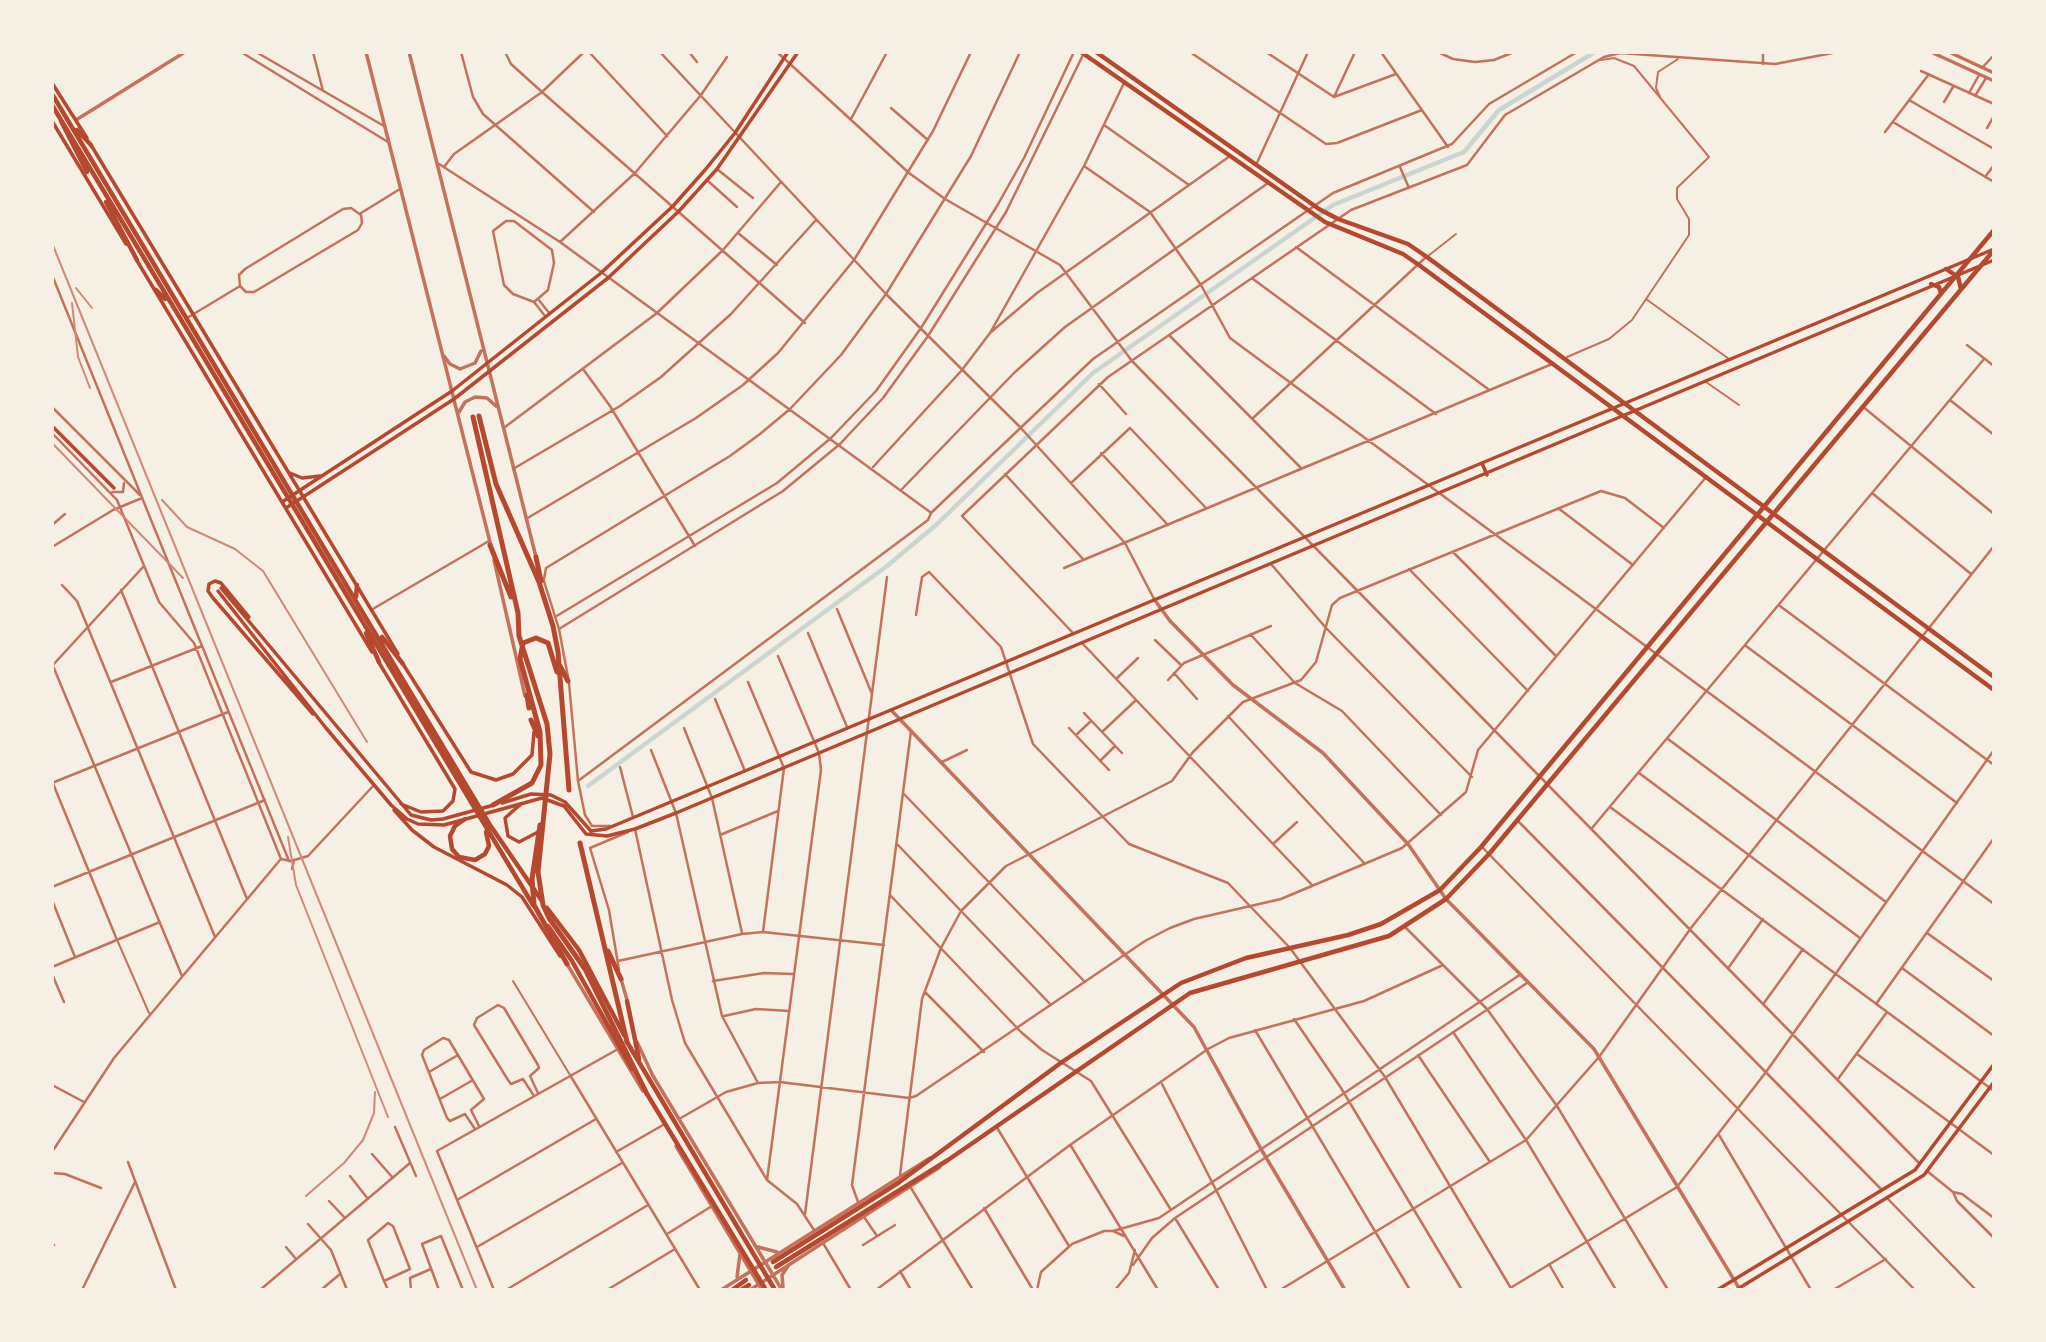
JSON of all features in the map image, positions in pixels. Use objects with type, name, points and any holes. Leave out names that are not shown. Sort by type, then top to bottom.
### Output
[{"type":"highway","points":[[547,604],[496,484],[476,416],[518,613],[519,636],[547,724],[550,754],[539,883],[549,918],[585,970],[647,1095]]},
{"type":"highway","points":[[490,543],[518,613]]},
{"type":"highway","points":[[536,558],[559,664],[569,790]]},
{"type":"highway","points":[[528,708],[521,647],[527,640],[542,639],[551,649],[561,695]]},
{"type":"highway","points":[[559,664],[568,681]]},
{"type":"highway","points":[[491,808],[532,783],[541,765],[542,752],[537,719],[523,671]]},
{"type":"highway","points":[[531,720],[542,752]]},
{"type":"highway","points":[[544,812],[538,832],[533,895],[539,918],[567,964]]},
{"type":"highway","points":[[580,843],[627,1042]]},
{"type":"highway","points":[[598,922],[612,965],[621,979]]},
{"type":"main road","points":[[285,500],[487,366],[601,273],[673,206],[735,133],[788,52]]},
{"type":"main road","points":[[289,506],[489,374],[608,278],[707,181],[741,139],[797,52]]},
{"type":"main road","points":[[1096,52],[1331,216],[1408,244],[1427,257],[1993,677]]},
{"type":"main road","points":[[1083,53],[1327,224],[1403,254],[1419,265],[1993,690]]},
{"type":"main road","points":[[52,83],[187,318],[490,825],[579,950],[642,1070],[775,1290]]},
{"type":"main road","points":[[52,94],[91,145],[464,766],[479,776],[496,780],[521,769],[534,748],[531,720]]},
{"type":"main road","points":[[52,104],[285,500]]},
{"type":"main road","points":[[61,117],[61,127],[87,172]]},
{"type":"main road","points":[[52,121],[359,616],[485,828],[572,961],[617,1048]]},
{"type":"main road","points":[[106,202],[137,260]]},
{"type":"main road","points":[[1993,230],[1481,847],[1440,890],[1422,903],[1381,924],[1348,936],[1290,948],[1203,973],[1163,993],[1062,1062],[938,1154],[774,1265],[948,1160],[1172,1003],[1205,986],[1352,949],[1405,927],[1446,899],[1489,854],[1993,249]]},
{"type":"main road","points":[[567,964],[522,897],[507,886],[434,847],[405,824],[214,598],[208,590],[209,584],[218,581],[224,587],[396,801],[411,815],[431,820],[472,814],[536,796],[555,799],[570,806],[591,831],[608,828],[1993,249]]},
{"type":"main road","points":[[555,799],[568,810],[581,831],[598,837],[633,830],[1487,475],[1931,284],[1993,260]]},
{"type":"main road","points":[[1946,269],[1956,274],[1961,290]]},
{"type":"main road","points":[[1931,284],[1939,287],[1940,294]]},
{"type":"main road","points":[[156,290],[171,304]]},
{"type":"main road","points":[[1751,350],[1755,360]]},
{"type":"main road","points":[[1682,379],[1686,389]]},
{"type":"main road","points":[[52,426],[114,488]]},
{"type":"main road","points":[[1482,463],[1487,475]]},
{"type":"main road","points":[[287,470],[302,478],[322,476]]},
{"type":"main road","points":[[289,506],[455,789],[452,803],[438,812],[421,812],[396,801]]},
{"type":"main road","points":[[356,598],[357,585]]},
{"type":"main road","points":[[326,728],[220,589],[334,722]]},
{"type":"main road","points":[[359,616],[379,662]]},
{"type":"main road","points":[[373,626],[403,664]]},
{"type":"main road","points":[[536,796],[508,812],[505,830],[519,842],[538,832]]},
{"type":"main road","points":[[491,808],[525,801]]},
{"type":"main road","points":[[391,805],[418,824],[444,825],[465,820]]},
{"type":"main road","points":[[472,814],[455,826],[450,836],[452,849],[459,857],[475,860],[485,854],[489,841],[485,828]]},
{"type":"main road","points":[[593,1001],[765,1290]]},
{"type":"main road","points":[[627,1001],[642,1070]]},
{"type":"main road","points":[[1717,1290],[1921,1164],[1993,1064]]},
{"type":"main road","points":[[1738,1289],[1888,1199],[1927,1171],[1991,1090],[1993,1082]]},
{"type":"main road","points":[[732,1290],[748,1285]]},
{"type":"main road","points":[[741,1290],[748,1285]]},
{"type":"street","points":[[74,122],[186,52]]},
{"type":"street","points":[[241,52],[388,142]]},
{"type":"street","points":[[256,52],[384,126]]},
{"type":"street","points":[[313,52],[323,91]]},
{"type":"street","points":[[366,52],[490,543],[531,720]]},
{"type":"street","points":[[409,52],[536,558],[559,629],[568,681],[578,781],[586,820],[597,827],[608,828]]},
{"type":"street","points":[[461,52],[475,102],[494,125],[594,212]]},
{"type":"street","points":[[505,52],[511,64],[805,323]]},
{"type":"street","points":[[444,167],[454,154],[542,92],[584,52]]},
{"type":"street","points":[[589,52],[667,136]]},
{"type":"street","points":[[660,52],[886,294],[1020,427],[1125,543],[1161,610],[1204,656],[1250,698],[1323,753],[1408,844],[1446,899],[1599,1057],[1738,1289]]},
{"type":"street","points":[[689,52],[697,62]]},
{"type":"street","points":[[777,52],[909,173],[945,199],[1038,250],[1066,272],[1131,359],[1921,1164]]},
{"type":"street","points":[[851,119],[887,52]]},
{"type":"street","points":[[526,519],[696,418],[750,380],[805,323],[854,260],[909,173],[971,52]]},
{"type":"street","points":[[544,579],[546,568],[730,456],[790,409],[841,355],[886,294],[945,199],[988,124],[1020,52]]},
{"type":"street","points":[[555,617],[777,483],[831,438],[888,377],[987,222],[1024,158],[1074,52]]},
{"type":"street","points":[[1190,52],[1321,141],[1331,144],[1422,110]]},
{"type":"street","points":[[1266,52],[1334,97]]},
{"type":"street","points":[[1256,165],[1308,52]]},
{"type":"street","points":[[1334,97],[1355,52]]},
{"type":"street","points":[[1381,52],[1448,147]]},
{"type":"street","points":[[1438,52],[1475,62],[1494,60],[1514,52]]},
{"type":"street","points":[[1458,52],[1493,52]]},
{"type":"street","points":[[578,781],[905,539],[928,520],[931,513],[1063,385],[1119,342],[1307,211],[1317,207],[1333,192],[1448,147],[1489,104],[1577,52]]},
{"type":"street","points":[[1763,52],[1763,61]]},
{"type":"street","points":[[1073,633],[962,516],[1035,443],[1099,384],[1131,359],[1213,306],[1327,224],[1351,210],[1467,165],[1506,115],[1596,61],[1620,53],[1792,63],[1839,52]]},
{"type":"street","points":[[1931,52],[1993,81]]},
{"type":"street","points":[[1949,52],[1993,73]]},
{"type":"street","points":[[559,629],[783,491],[840,444],[883,398],[928,335],[996,228],[1032,162],[1083,53]]},
{"type":"street","points":[[1982,68],[1993,55]]},
{"type":"street","points":[[559,242],[635,173],[701,95],[727,57]]},
{"type":"street","points":[[1565,358],[1609,340],[1629,324],[1689,235],[1689,219],[1677,199],[1677,188],[1709,160],[1634,66],[1615,58],[1596,61]]},
{"type":"street","points":[[1662,101],[1656,77],[1666,64],[1680,58]]},
{"type":"street","points":[[285,80],[287,71]]},
{"type":"street","points":[[1921,71],[1993,104]]},
{"type":"street","points":[[1334,97],[1396,74]]},
{"type":"street","points":[[1885,132],[1929,75]]},
{"type":"street","points":[[1969,93],[1979,75]]},
{"type":"street","points":[[1975,96],[1986,78]]},
{"type":"street","points":[[990,333],[996,318],[1038,250],[1084,166],[1124,83]]},
{"type":"street","points":[[1944,102],[1954,86]]},
{"type":"street","points":[[1909,100],[1993,149]]},
{"type":"street","points":[[340,113],[346,105]]},
{"type":"street","points":[[891,108],[928,140]]},
{"type":"street","points":[[1987,128],[1993,116]]},
{"type":"street","points":[[1893,122],[1993,182]]},
{"type":"street","points":[[1104,125],[1189,185]]},
{"type":"street","points":[[873,468],[962,370],[990,333],[1066,272],[1230,156]]},
{"type":"street","points":[[436,163],[559,242],[902,489],[931,513]]},
{"type":"street","points":[[1985,177],[1993,165]]},
{"type":"street","points":[[1084,166],[1150,212],[1204,290],[1220,326],[1230,338],[1993,904]]},
{"type":"street","points":[[1400,167],[1408,187]]},
{"type":"street","points":[[717,169],[753,198]]},
{"type":"street","points":[[707,181],[737,207]]},
{"type":"street","points":[[503,429],[657,313],[723,250],[781,182]]},
{"type":"street","points":[[902,489],[1039,349],[1093,307],[1268,183]]},
{"type":"street","points":[[360,214],[400,189]]},
{"type":"street","points":[[351,208],[360,214],[362,223],[358,230],[258,290],[246,292],[240,286],[239,275],[245,269],[343,209],[351,208]]},
{"type":"street","points":[[513,469],[613,410],[661,377],[761,284],[816,220]]},
{"type":"street","points":[[534,302],[548,290],[554,263],[552,250],[514,221],[506,221],[495,228],[492,234],[504,285],[513,293],[534,302],[548,316]]},
{"type":"street","points":[[738,233],[777,265]]},
{"type":"street","points":[[1252,419],[1427,257],[1456,234]]},
{"type":"street","points":[[1296,247],[1489,390]]},
{"type":"street","points":[[52,275],[292,861],[292,869]]},
{"type":"street","points":[[1252,278],[1436,414]]},
{"type":"street","points":[[187,318],[240,286]]},
{"type":"street","points":[[538,299],[548,316]]},
{"type":"street","points":[[1645,299],[1729,359]]},
{"type":"street","points":[[1169,335],[1301,468]]},
{"type":"street","points":[[1967,345],[1993,366]]},
{"type":"street","points":[[443,355],[450,364],[460,369],[475,363],[482,347]]},
{"type":"street","points":[[1592,828],[1984,359]]},
{"type":"street","points":[[1064,568],[1554,363]]},
{"type":"street","points":[[583,369],[613,410],[695,546]]},
{"type":"street","points":[[1706,381],[1739,405]]},
{"type":"street","points":[[1099,384],[1126,414]]},
{"type":"street","points":[[458,416],[462,405],[475,397],[487,398],[498,408]]},
{"type":"street","points":[[1950,400],[1993,435]]},
{"type":"street","points":[[52,407],[142,498]]},
{"type":"street","points":[[1862,407],[1993,514]]},
{"type":"street","points":[[1071,483],[1130,428],[1206,508]]},
{"type":"street","points":[[52,433],[109,490],[120,506],[159,603],[189,634],[281,859]]},
{"type":"street","points":[[1101,453],[1167,525]]},
{"type":"street","points":[[1005,474],[1084,560]]},
{"type":"street","points":[[679,1119],[716,1097],[758,1083],[780,1082],[908,1098],[922,1093],[1152,937],[1194,919],[1282,899],[1408,844],[1466,793],[1479,751],[1707,476]]},
{"type":"street","points":[[109,490],[122,492],[125,486],[121,478]]},
{"type":"street","points":[[900,1176],[908,1098],[925,992],[941,948],[961,911],[988,881],[1028,852],[1172,781],[1228,716],[1250,698],[1295,683],[1306,676],[1316,663],[1335,601],[1595,492],[1608,491],[1625,498],[1664,528]]},
{"type":"street","points":[[1872,493],[1970,574]]},
{"type":"street","points":[[52,547],[120,506],[142,498]]},
{"type":"street","points":[[1558,508],[1633,565]]},
{"type":"street","points":[[52,525],[65,514]]},
{"type":"street","points":[[371,610],[490,543]]},
{"type":"street","points":[[1280,1290],[1526,1140],[1599,1057],[1691,928],[1993,546]]},
{"type":"street","points":[[1452,551],[1556,656]]},
{"type":"street","points":[[1271,564],[1326,628],[1472,777]]},
{"type":"street","points":[[144,566],[53,666],[182,976]]},
{"type":"street","points":[[1409,569],[1528,691]]},
{"type":"street","points":[[916,615],[922,577],[929,572],[998,642],[1011,673],[1030,738],[1102,815],[1138,850],[1220,879],[1290,948],[1385,1077],[1510,1289],[1677,1187],[1766,1072],[1993,750]]},
{"type":"street","points":[[805,1214],[887,577]]},
{"type":"street","points":[[62,585],[77,601],[215,937]]},
{"type":"street","points":[[121,590],[247,899]]},
{"type":"street","points":[[1779,606],[1993,765]]},
{"type":"street","points":[[837,609],[873,695]]},
{"type":"street","points":[[1168,680],[1181,665],[1271,626]]},
{"type":"street","points":[[808,633],[848,728]]},
{"type":"street","points":[[1251,635],[1295,683],[1342,711],[1441,815]]},
{"type":"street","points":[[1154,640],[1181,665]]},
{"type":"street","points":[[1082,643],[1312,885]]},
{"type":"street","points":[[111,682],[202,646]]},
{"type":"street","points":[[1746,646],[1957,803]]},
{"type":"street","points":[[767,1180],[821,770],[819,753],[778,656]]},
{"type":"street","points":[[1116,679],[1138,658]]},
{"type":"street","points":[[1173,673],[1197,699]]},
{"type":"street","points":[[748,682],[784,768],[763,932]]},
{"type":"street","points":[[715,699],[745,771]]},
{"type":"street","points":[[1102,733],[1136,700]]},
{"type":"street","points":[[891,709],[1195,1027],[1261,1149],[1345,1290]]},
{"type":"street","points":[[150,1014],[53,782],[229,711]]},
{"type":"street","points":[[1084,713],[1122,753]]},
{"type":"street","points":[[1228,716],[1365,864]]},
{"type":"street","points":[[1076,735],[1091,721]]},
{"type":"street","points":[[684,728],[712,798],[742,934]]},
{"type":"street","points":[[1069,728],[1109,770]]},
{"type":"street","points":[[858,1202],[852,1189],[911,730]]},
{"type":"street","points":[[1668,739],[1886,902]]},
{"type":"street","points":[[1100,761],[1115,746]]},
{"type":"street","points":[[651,750],[676,813],[722,1016],[758,1083]]},
{"type":"street","points":[[942,762],[967,750]]},
{"type":"street","points":[[620,767],[633,817]]},
{"type":"street","points":[[1639,773],[1860,938]]},
{"type":"street","points":[[281,859],[292,861],[315,849],[374,785]]},
{"type":"street","points":[[903,793],[1085,982]]},
{"type":"street","points":[[52,887],[265,800]]},
{"type":"street","points":[[1610,807],[1991,1090]]},
{"type":"street","points":[[720,835],[778,811]]},
{"type":"street","points":[[1517,820],[1882,1190]]},
{"type":"street","points":[[1273,844],[1297,822]]},
{"type":"street","points":[[782,1290],[639,1048],[621,979],[609,910],[590,848],[633,830],[685,1043],[767,1180],[793,1200],[814,1230]]},
{"type":"street","points":[[1876,1004],[1993,838]]},
{"type":"street","points":[[897,844],[1052,1005]]},
{"type":"street","points":[[1481,847],[1915,1290]]},
{"type":"street","points":[[52,1152],[84,1102],[150,1014],[281,859]]},
{"type":"street","points":[[890,895],[1018,1028],[1091,1081],[1171,1210]]},
{"type":"street","points":[[52,901],[75,957]]},
{"type":"street","points":[[1729,967],[1763,919]]},
{"type":"street","points":[[52,967],[160,922]]},
{"type":"street","points":[[1405,927],[1487,1009],[1557,1106],[1668,1290]]},
{"type":"street","points":[[618,961],[742,934],[763,932],[884,945]]},
{"type":"street","points":[[1927,933],[1993,981]]},
{"type":"street","points":[[1764,1003],[1803,949]]},
{"type":"street","points":[[567,964],[759,1284],[765,1290],[772,1284],[782,1290]]},
{"type":"street","points":[[876,1290],[1027,1176],[1208,1049],[1255,1030],[1335,1009],[1391,990],[1443,965]]},
{"type":"street","points":[[1902,968],[1993,1035]]},
{"type":"street","points":[[713,981],[764,973],[794,974]]},
{"type":"street","points":[[52,974],[64,1002]]},
{"type":"street","points":[[1035,1289],[1047,1265],[1069,1246],[1088,1236],[1152,1221],[1171,1210],[1521,975]]},
{"type":"street","points":[[513,981],[700,1290]]},
{"type":"street","points":[[1115,1290],[1153,1238],[1175,1218],[1528,982]]},
{"type":"street","points":[[925,992],[984,1052]]},
{"type":"street","points":[[498,1005],[504,1008],[538,1065],[539,1068],[530,1076],[536,1095],[523,1079],[511,1084],[474,1025],[477,1017],[498,1005]]},
{"type":"street","points":[[722,1016],[756,1009],[789,1011]]},
{"type":"street","points":[[1838,1079],[1887,1013]]},
{"type":"street","points":[[1294,1019],[1345,1094],[1462,1290]]},
{"type":"street","points":[[1255,1030],[1410,1290]]},
{"type":"street","points":[[1453,1032],[1526,1140],[1616,1290]]},
{"type":"street","points":[[447,1037],[485,1101],[471,1110],[477,1128],[465,1114],[450,1121],[429,1072],[422,1052],[443,1038],[447,1037]]},
{"type":"street","points":[[494,1290],[437,1151],[617,1048]]},
{"type":"street","points":[[1857,1054],[1993,1156]]},
{"type":"street","points":[[429,1072],[458,1055]]},
{"type":"street","points":[[1418,1055],[1490,1162]]},
{"type":"street","points":[[440,1100],[473,1080]]},
{"type":"street","points":[[1162,1082],[1267,1290]]},
{"type":"street","points":[[52,1085],[84,1102]]},
{"type":"street","points":[[457,1200],[596,1119]]},
{"type":"street","points":[[616,1152],[663,1125]]},
{"type":"street","points":[[996,1126],[1069,1246]]},
{"type":"street","points":[[395,1127],[416,1176]]},
{"type":"street","points":[[1719,1135],[1811,1290]]},
{"type":"street","points":[[1070,1145],[1158,1290]]},
{"type":"street","points":[[372,1154],[393,1178]]},
{"type":"street","points":[[721,1290],[938,1154]]},
{"type":"street","points":[[748,1285],[759,1284],[911,1188],[948,1160]]},
{"type":"street","points":[[128,1162],[176,1290]]},
{"type":"street","points":[[260,1290],[410,1163]]},
{"type":"street","points":[[477,1248],[622,1163]]},
{"type":"street","points":[[1927,1171],[1993,1218]]},
{"type":"street","points":[[52,1173],[65,1174],[101,1188]]},
{"type":"street","points":[[350,1177],[368,1199]]},
{"type":"street","points":[[82,1290],[135,1182]]},
{"type":"street","points":[[911,1188],[972,1290]]},
{"type":"street","points":[[1953,1192],[1957,1201],[1993,1238]]},
{"type":"street","points":[[1888,1199],[1976,1290]]},
{"type":"street","points":[[329,1201],[345,1218]]},
{"type":"street","points":[[506,1290],[648,1205]]},
{"type":"street","points":[[667,1235],[712,1206]]},
{"type":"street","points":[[984,1208],[1035,1289]]},
{"type":"street","points":[[864,1217],[877,1236]]},
{"type":"street","points":[[1175,1218],[1219,1290]]},
{"type":"street","points":[[384,1281],[410,1269],[393,1226],[388,1223],[368,1240],[384,1281],[388,1290]]},
{"type":"street","points":[[308,1224],[331,1250],[347,1290]]},
{"type":"street","points":[[863,1245],[895,1226]]},
{"type":"street","points":[[1113,1231],[1127,1238]]},
{"type":"street","points":[[439,1290],[422,1244],[441,1236],[463,1290]]},
{"type":"street","points":[[736,1245],[748,1250],[750,1236]]},
{"type":"street","points":[[823,1242],[851,1290]]},
{"type":"street","points":[[756,1245],[769,1253],[782,1251]]},
{"type":"street","points":[[286,1247],[296,1259]]},
{"type":"street","points":[[607,1290],[676,1249]]},
{"type":"street","points":[[1133,1265],[1135,1250]]},
{"type":"street","points":[[736,1280],[740,1270],[740,1252]]},
{"type":"street","points":[[1833,1290],[1886,1259]]},
{"type":"street","points":[[782,1290],[782,1275],[791,1263]]},
{"type":"street","points":[[1549,1264],[1564,1290]]},
{"type":"street","points":[[411,1290],[410,1278],[431,1269]]},
{"type":"street","points":[[900,1271],[911,1290]]},
{"type":"street","points":[[321,1290],[340,1273]]},
{"type":"street","points":[[883,1284],[886,1290]]},
{"type":"waterway","points":[[588,786],[887,566],[936,525],[1093,373],[1333,205],[1464,152],[1499,110],[1595,52]]},
{"type":"waterway","points":[[1761,52],[1774,52]]},
{"type":"railway","points":[[52,243],[477,1290]]},
{"type":"railway","points":[[76,288],[92,308]]},
{"type":"railway","points":[[72,303],[78,357],[90,388]]},
{"type":"railway","points":[[52,443],[183,578]]},
{"type":"railway","points":[[162,500],[187,527],[235,549],[263,571],[367,742]]},
{"type":"railway","points":[[288,837],[296,885],[388,1117]]},
{"type":"railway","points":[[306,1196],[344,1163],[363,1140],[374,1113],[375,1092]]}]
